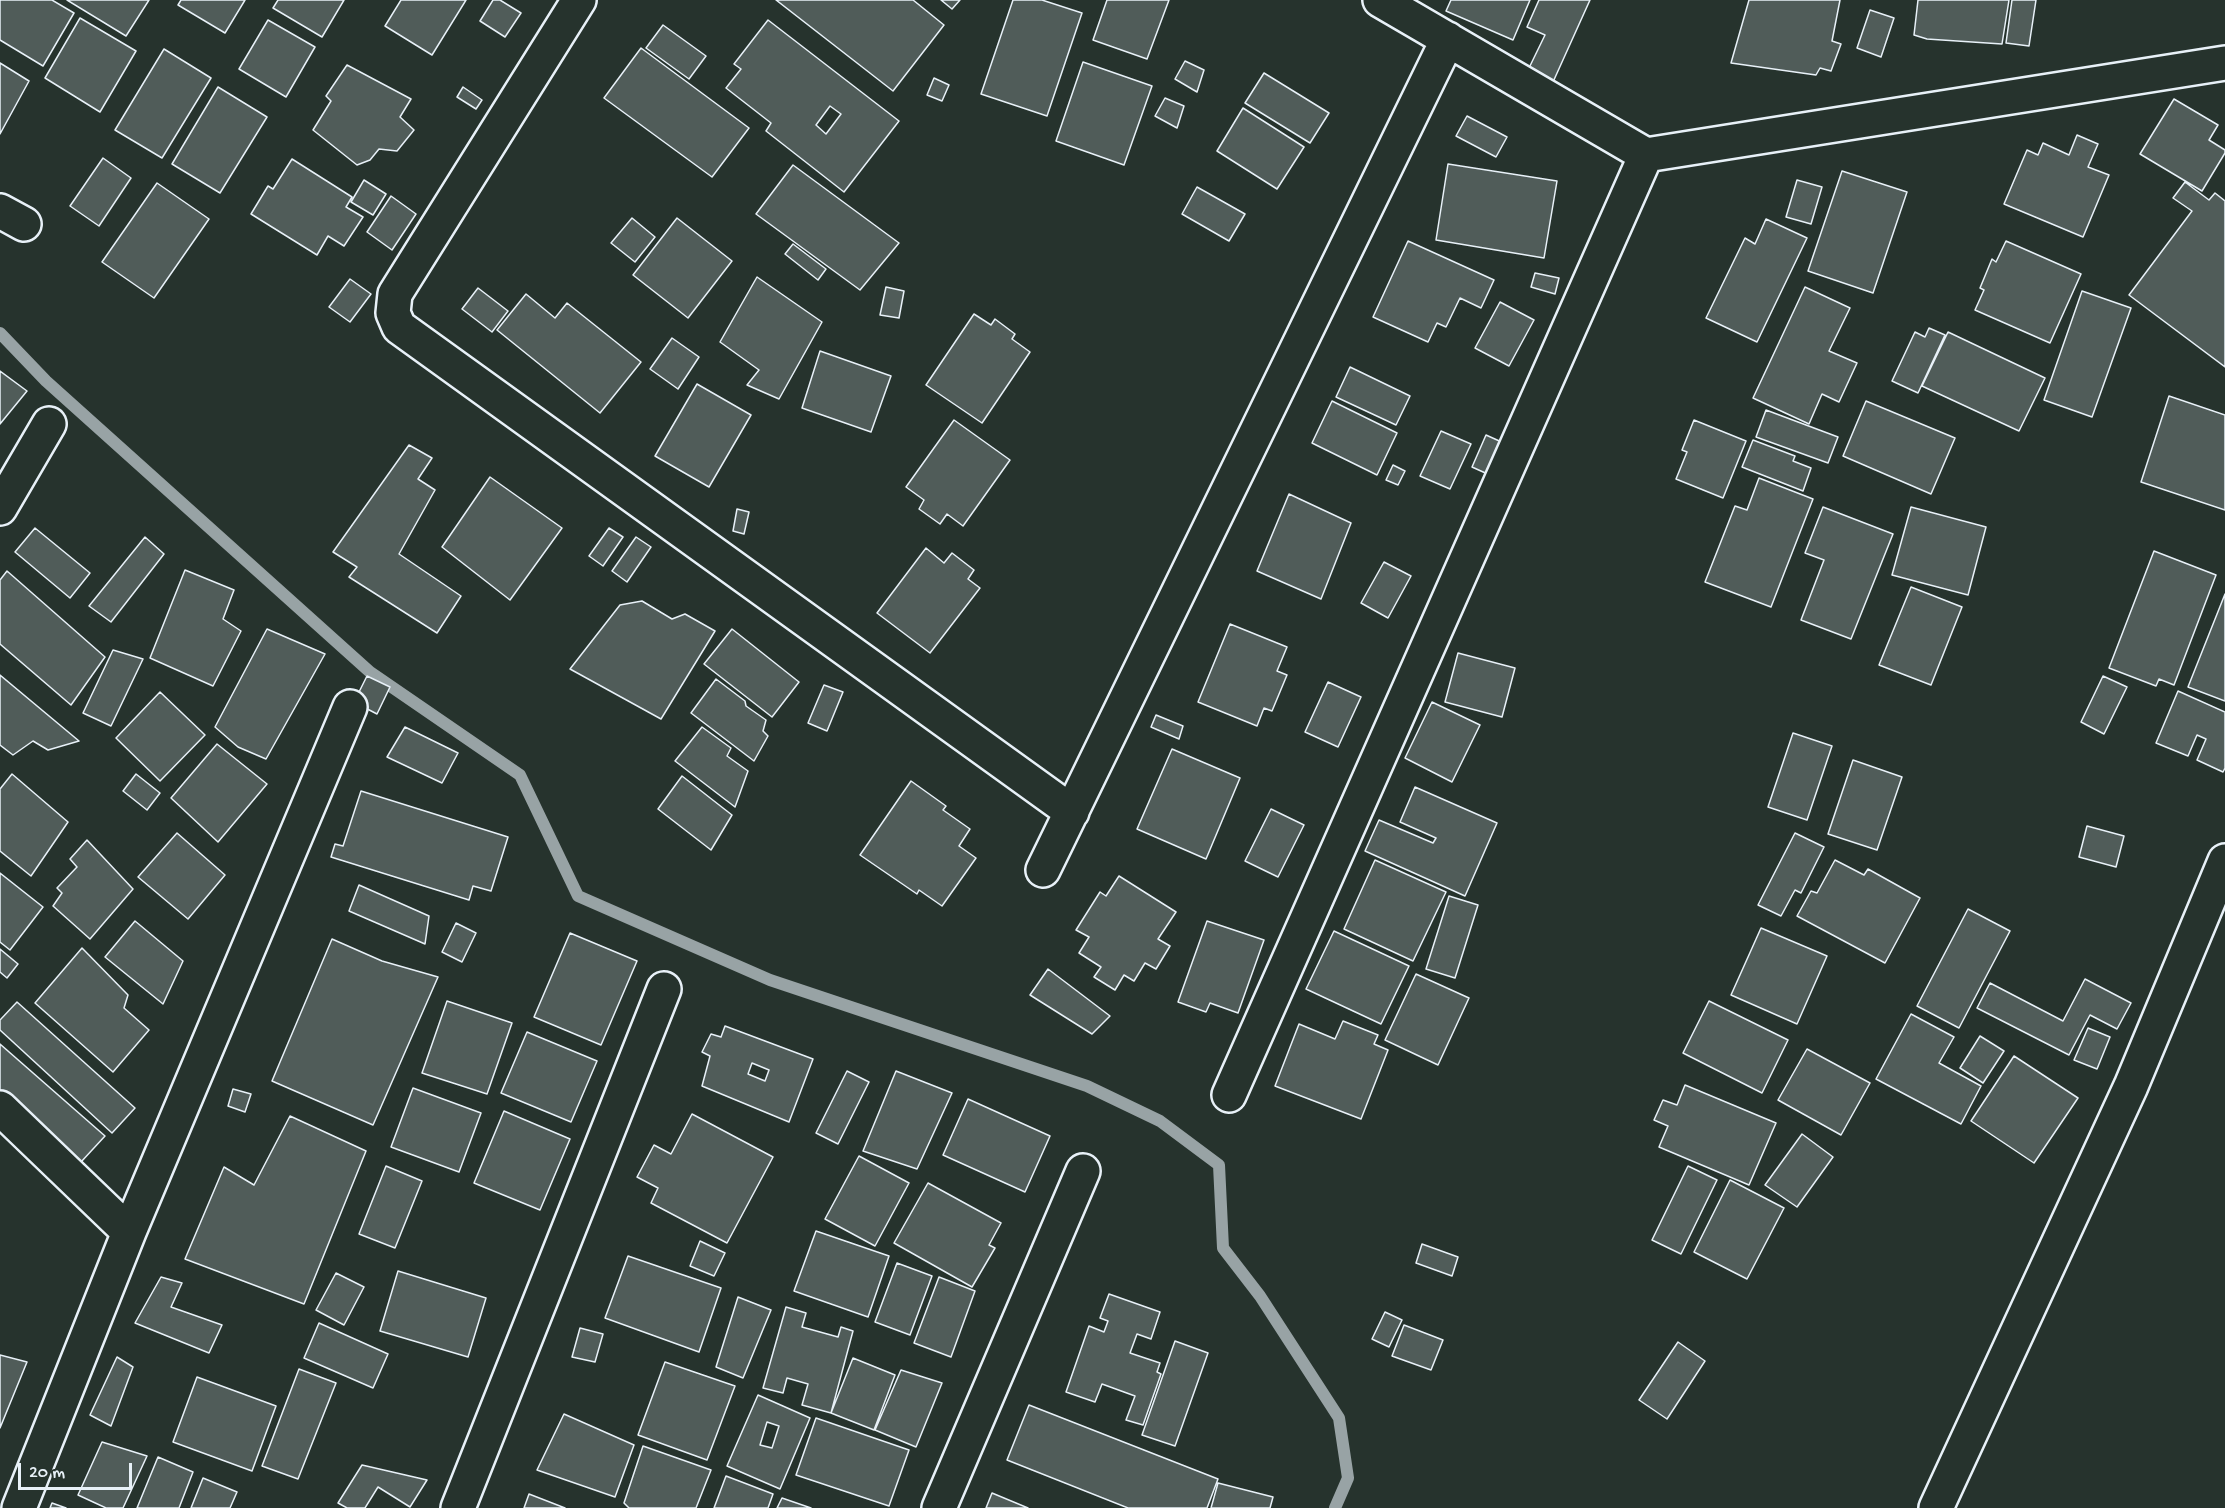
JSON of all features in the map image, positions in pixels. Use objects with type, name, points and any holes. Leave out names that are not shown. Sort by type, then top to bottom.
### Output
[{"type":"street","points":[[579,0],[395,294],[393,313],[399,327],[1072,812]]},
{"type":"street","points":[[1380,0],[1646,155],[2225,63]]},
{"type":"street","points":[[1043,870],[1448,39]]},
{"type":"street","points":[[1229,1095],[1646,155]]},
{"type":"street","points":[[0,508],[49,424]]},
{"type":"street","points":[[19,1508],[129,1232],[350,706]]},
{"type":"street","points":[[1936,1508],[2131,1086],[2225,861]]},
{"type":"street","points":[[459,1508],[664,989]]},
{"type":"street","points":[[0,1108],[129,1232]]},
{"type":"street","points":[[939,1508],[1083,1171]]},
{"type":"building","points":[[0,0],[52,0],[74,13],[43,66],[0,40]]},
{"type":"building","points":[[67,0],[149,0],[126,36]]},
{"type":"building","points":[[181,0],[245,0],[225,33],[178,5]]},
{"type":"building","points":[[278,0],[344,0],[322,37],[273,8]]},
{"type":"building","points":[[401,0],[466,0],[432,55],[385,26]]},
{"type":"building","points":[[493,0],[500,0],[521,13],[505,37],[480,21]]},
{"type":"building","points":[[776,0],[913,0],[944,25],[893,91]]},
{"type":"building","points":[[941,0],[960,0],[952,9]]},
{"type":"building","points":[[1013,0],[1042,0],[1082,13],[1047,116],[981,94]]},
{"type":"building","points":[[1107,0],[1169,0],[1147,59],[1093,40]]},
{"type":"building","points":[[1451,0],[1530,0],[1513,40],[1446,11]]},
{"type":"building","points":[[1539,0],[1590,0],[1553,82],[1528,70],[1545,35],[1527,27]]},
{"type":"building","points":[[1749,0],[1840,0],[1832,41],[1841,44],[1831,71],[1820,68],[1816,75],[1731,63]]},
{"type":"building","points":[[1918,0],[2009,0],[2002,44],[1927,39],[1914,35]]},
{"type":"building","points":[[2012,0],[2036,0],[2029,46],[2006,43]]},
{"type":"building","points":[[1870,10],[1894,18],[1881,57],[1857,48]]},
{"type":"building","points":[[80,18],[136,51],[100,112],[45,78]]},
{"type":"building","points":[[268,20],[315,47],[286,97],[239,69]]},
{"type":"building","points":[[768,20],[899,121],[844,192],[766,131],[771,123],[726,88],[741,69],[734,64]],"holes":[[[830,106],[841,114],[826,134],[816,125]]]},
{"type":"building","points":[[663,25],[706,56],[689,79],[646,48]]},
{"type":"building","points":[[641,48],[749,128],[712,177],[604,98]]},
{"type":"building","points":[[164,49],[211,78],[162,158],[115,130]]},
{"type":"building","points":[[1185,61],[1204,70],[1197,92],[1175,79]]},
{"type":"building","points":[[1083,62],[1152,86],[1124,165],[1056,141]]},
{"type":"building","points":[[0,63],[29,81],[0,134]]},
{"type":"building","points":[[347,65],[411,99],[400,117],[414,130],[397,151],[379,149],[370,160],[357,165],[313,130],[331,101],[326,96]]},
{"type":"building","points":[[1264,73],[1329,113],[1310,143],[1245,103]]},
{"type":"building","points":[[934,78],[949,85],[942,101],[927,95]]},
{"type":"building","points":[[218,87],[267,117],[220,193],[172,164]]},
{"type":"building","points":[[463,87],[482,100],[476,109],[457,97]]},
{"type":"building","points":[[1165,98],[1184,106],[1177,128],[1155,116]]},
{"type":"building","points":[[2174,99],[2218,125],[2209,140],[2225,150],[2225,153],[2202,191],[2140,154]]},
{"type":"building","points":[[1243,108],[1304,147],[1277,189],[1217,151]]},
{"type":"building","points":[[1467,116],[1507,137],[1496,157],[1456,136]]},
{"type":"building","points":[[2077,135],[2098,144],[2088,167],[2109,175],[2083,237],[2004,204],[2027,150],[2038,155],[2043,143],[2069,155]]},
{"type":"building","points":[[103,158],[131,178],[99,226],[70,206]]},
{"type":"building","points":[[292,159],[352,197],[346,207],[363,217],[344,246],[328,236],[317,255],[251,214],[268,186],[273,189]]},
{"type":"building","points":[[1448,164],[1557,181],[1544,258],[1436,240]]},
{"type":"building","points":[[793,165],[899,243],[860,290],[756,214]]},
{"type":"building","points":[[1842,171],[1907,192],[1873,293],[1808,271]]},
{"type":"building","points":[[364,180],[386,194],[373,215],[351,202]]},
{"type":"building","points":[[1797,180],[1822,187],[1811,224],[1786,217]]},
{"type":"building","points":[[2185,182],[2209,200],[2215,193],[2225,201],[2225,367],[2129,295],[2192,211],[2173,198]]},
{"type":"building","points":[[157,183],[209,219],[154,298],[102,262]]},
{"type":"building","points":[[1197,187],[1245,214],[1229,241],[1182,214]]},
{"type":"building","points":[[391,196],[416,214],[392,250],[367,232]]},
{"type":"building","points":[[632,218],[655,237],[635,262],[611,243]]},
{"type":"building","points":[[677,218],[732,261],[688,318],[633,275]]},
{"type":"building","points":[[1766,219],[1807,238],[1757,342],[1706,318],[1745,238],[1755,244]]},
{"type":"building","points":[[1408,241],[1494,280],[1481,308],[1460,298],[1446,327],[1437,323],[1428,342],[1373,317]]},
{"type":"building","points":[[2006,241],[2081,274],[2050,343],[1975,310],[1984,290],[1980,288],[1992,259],[1996,262]]},
{"type":"building","points":[[793,244],[826,269],[818,280],[785,254]]},
{"type":"building","points":[[1535,273],[1559,278],[1555,294],[1531,287]]},
{"type":"building","points":[[757,277],[822,322],[779,399],[747,385],[759,370],[720,342]]},
{"type":"building","points":[[350,279],[371,294],[350,322],[329,307]]},
{"type":"building","points":[[886,287],[904,291],[899,318],[880,315]]},
{"type":"building","points":[[1805,287],[1850,308],[1829,351],[1857,363],[1839,402],[1822,394],[1809,424],[1753,398]]},
{"type":"building","points":[[478,288],[508,311],[492,332],[462,309]]},
{"type":"building","points":[[2082,291],[2131,308],[2092,417],[2044,400]]},
{"type":"building","points":[[526,294],[555,318],[567,303],[641,362],[600,413],[497,330]]},
{"type":"building","points":[[1500,302],[1534,320],[1509,366],[1475,348]]},
{"type":"building","points":[[974,314],[991,325],[995,319],[1015,334],[1012,339],[1030,352],[982,423],[926,385]]},
{"type":"building","points":[[1929,328],[1945,335],[1918,393],[1892,381],[1915,332],[1925,337]]},
{"type":"building","points":[[1948,332],[2045,378],[2019,431],[1922,386]]},
{"type":"building","points":[[672,338],[699,357],[678,389],[650,369]]},
{"type":"building","points":[[820,351],[891,376],[871,432],[802,408]]},
{"type":"building","points":[[1350,367],[1410,396],[1396,425],[1336,397]]},
{"type":"building","points":[[0,371],[27,391],[0,424]]},
{"type":"building","points":[[697,384],[751,415],[709,487],[655,456]]},
{"type":"building","points":[[2169,396],[2225,415],[2225,510],[2141,482]]},
{"type":"building","points":[[1332,401],[1397,433],[1377,475],[1312,443]]},
{"type":"building","points":[[1866,401],[1955,438],[1931,494],[1843,456]]},
{"type":"building","points":[[1766,410],[1838,437],[1828,463],[1756,437]]},
{"type":"building","points":[[954,420],[1010,460],[963,526],[947,514],[940,524],[919,509],[924,500],[906,487]]},
{"type":"building","points":[[1694,420],[1746,441],[1723,498],[1676,479],[1687,452],[1682,450]]},
{"type":"building","points":[[1441,431],[1471,444],[1450,489],[1420,476]]},
{"type":"building","points":[[1486,435],[1506,444],[1492,476],[1472,467]]},
{"type":"building","points":[[1753,440],[1795,456],[1793,461],[1811,468],[1803,491],[1742,467]]},
{"type":"building","points":[[409,445],[432,458],[418,479],[435,490],[399,554],[461,596],[437,633],[349,577],[357,567],[333,552]]},
{"type":"building","points":[[1393,465],[1405,471],[1398,485],[1386,480]]},
{"type":"building","points":[[490,477],[562,528],[510,600],[442,547]]},
{"type":"building","points":[[1759,478],[1813,499],[1771,607],[1705,582],[1735,506],[1747,510]]},
{"type":"building","points":[[1289,494],[1351,523],[1321,599],[1257,571]]},
{"type":"building","points":[[1823,507],[1893,534],[1851,639],[1801,620],[1824,560],[1805,553]]},
{"type":"building","points":[[1911,507],[1986,527],[1968,595],[1892,575]]},
{"type":"building","points":[[737,509],[749,512],[744,534],[733,531]]},
{"type":"building","points":[[35,528],[90,573],[70,598],[15,552]]},
{"type":"building","points":[[609,528],[623,537],[603,566],[589,556]]},
{"type":"building","points":[[145,537],[164,554],[111,622],[89,606]]},
{"type":"building","points":[[636,537],[651,547],[627,582],[612,571]]},
{"type":"building","points":[[926,548],[944,563],[952,553],[974,570],[968,579],[980,588],[930,653],[877,613]]},
{"type":"building","points":[[2154,551],[2216,575],[2174,685],[2159,679],[2156,686],[2109,668]]},
{"type":"building","points":[[1384,562],[1411,576],[1388,618],[1361,603]]},
{"type":"building","points":[[185,570],[234,590],[223,619],[241,631],[213,686],[150,658]]},
{"type":"building","points":[[7,571],[105,657],[71,705],[0,644],[0,580]]},
{"type":"building","points":[[1911,587],[1962,607],[1931,685],[1879,665]]},
{"type":"building","points":[[2225,594],[2225,701],[2188,687]]},
{"type":"building","points":[[642,601],[672,619],[685,614],[715,631],[661,719],[570,669],[620,605]]},
{"type":"building","points":[[1230,624],[1287,647],[1277,671],[1287,675],[1272,711],[1264,708],[1257,726],[1198,702]]},
{"type":"building","points":[[267,629],[325,654],[266,759],[238,747],[215,727]]},
{"type":"building","points":[[732,629],[799,682],[772,717],[704,664]]},
{"type":"building","points":[[113,650],[143,659],[111,726],[83,713]]},
{"type":"building","points":[[1458,653],[1515,668],[1502,717],[1445,702]]},
{"type":"building","points":[[0,675],[79,741],[48,750],[33,741],[13,755],[0,745]]},
{"type":"building","points":[[367,676],[390,687],[377,714],[354,702]]},
{"type":"building","points":[[2103,676],[2127,687],[2104,734],[2081,722]]},
{"type":"building","points":[[716,679],[745,701],[746,706],[766,720],[763,731],[768,736],[754,761],[691,713]]},
{"type":"building","points":[[1328,682],[1361,697],[1338,747],[1305,732]]},
{"type":"building","points":[[824,685],[843,692],[827,731],[808,723]]},
{"type":"building","points":[[2178,691],[2225,712],[2225,768],[2223,772],[2197,760],[2206,739],[2197,735],[2188,756],[2156,743]]},
{"type":"building","points":[[160,692],[205,735],[160,781],[116,738]]},
{"type":"building","points":[[1432,702],[1480,725],[1452,782],[1405,758]]},
{"type":"building","points":[[1156,715],[1183,726],[1179,739],[1151,727]]},
{"type":"building","points":[[405,727],[458,753],[442,783],[387,757]]},
{"type":"building","points":[[702,727],[731,748],[727,756],[748,771],[735,807],[675,761]]},
{"type":"building","points":[[1793,733],[1832,746],[1807,820],[1768,807]]},
{"type":"building","points":[[217,744],[267,784],[218,842],[171,798]]},
{"type":"building","points":[[1172,749],[1240,778],[1206,859],[1137,829]]},
{"type":"building","points":[[1853,760],[1902,777],[1877,850],[1828,834]]},
{"type":"building","points":[[12,774],[68,822],[31,876],[0,851],[0,789]]},
{"type":"building","points":[[136,774],[160,793],[147,810],[123,791]]},
{"type":"building","points":[[682,776],[732,815],[711,850],[658,809]]},
{"type":"building","points":[[911,781],[946,806],[943,810],[970,829],[959,846],[976,858],[942,906],[919,890],[917,894],[860,855]]},
{"type":"building","points":[[1415,787],[1497,823],[1465,896],[1365,851],[1379,820],[1433,843],[1436,838],[1400,822]]},
{"type":"building","points":[[361,791],[508,837],[491,891],[473,886],[469,900],[331,857],[335,844],[343,846]]},
{"type":"building","points":[[1271,809],[1304,825],[1278,877],[1245,861]]},
{"type":"building","points":[[2087,826],[2124,836],[2116,867],[2079,857]]},
{"type":"building","points":[[177,833],[225,875],[188,919],[138,877]]},
{"type":"building","points":[[1795,833],[1824,847],[1801,893],[1795,890],[1781,916],[1758,905]]},
{"type":"building","points":[[87,840],[133,889],[90,939],[53,906],[62,893],[57,888],[77,867],[70,859]]},
{"type":"building","points":[[1375,860],[1446,892],[1413,961],[1344,929]]},
{"type":"building","points":[[1835,860],[1864,875],[1868,869],[1920,898],[1885,963],[1797,916],[1811,891],[1817,893]]},
{"type":"building","points":[[0,873],[43,907],[10,950],[0,942]]},
{"type":"building","points":[[1119,876],[1176,912],[1158,939],[1170,946],[1156,969],[1145,963],[1134,981],[1124,975],[1115,990],[1094,977],[1101,967],[1079,953],[1089,937],[1076,930],[1100,892],[1106,896]]},
{"type":"building","points":[[359,885],[429,916],[425,944],[349,911]]},
{"type":"building","points":[[1449,896],[1478,905],[1455,978],[1426,969]]},
{"type":"building","points":[[1968,909],[2010,931],[1959,1028],[1917,1006]]},
{"type":"building","points":[[135,921],[183,961],[163,1004],[105,957]]},
{"type":"building","points":[[1207,921],[1264,940],[1238,1013],[1210,1003],[1206,1012],[1178,1002]]},
{"type":"building","points":[[456,923],[476,933],[462,962],[442,952]]},
{"type":"building","points":[[1761,928],[1827,956],[1797,1024],[1731,995]]},
{"type":"building","points":[[1334,931],[1409,966],[1381,1024],[1306,989]]},
{"type":"building","points":[[570,933],[637,961],[601,1045],[534,1017]]},
{"type":"building","points":[[332,939],[382,961],[438,977],[373,1125],[272,1081]]},
{"type":"building","points":[[82,948],[128,995],[124,1008],[149,1030],[113,1072],[35,1003]]},
{"type":"building","points":[[0,949],[18,964],[7,978],[0,972]]},
{"type":"building","points":[[1048,969],[1110,1016],[1092,1034],[1030,995]]},
{"type":"building","points":[[1416,974],[1469,998],[1438,1065],[1385,1040]]},
{"type":"building","points":[[2085,979],[2131,1003],[2117,1029],[2090,1015],[2069,1055],[1977,1008],[1990,983],[2063,1021]]},
{"type":"building","points":[[447,1001],[512,1023],[487,1094],[422,1073]]},
{"type":"building","points":[[1709,1001],[1788,1040],[1762,1093],[1683,1053]]},
{"type":"building","points":[[17,1002],[135,1108],[112,1133],[0,1030],[0,1020]]},
{"type":"building","points":[[1911,1014],[1954,1037],[1939,1063],[1981,1086],[1961,1124],[1876,1079]]},
{"type":"building","points":[[1343,1021],[1378,1035],[1374,1044],[1388,1050],[1361,1119],[1275,1086],[1299,1024],[1335,1039]]},
{"type":"building","points":[[725,1026],[813,1059],[789,1122],[702,1086],[710,1056],[702,1052],[711,1034],[721,1037]],"holes":[[[752,1063],[769,1070],[765,1081],[748,1074]]]},
{"type":"building","points":[[2088,1028],[2110,1037],[2097,1069],[2074,1060]]},
{"type":"building","points":[[527,1032],[597,1061],[571,1122],[501,1093]]},
{"type":"building","points":[[1980,1036],[2004,1051],[1983,1083],[1960,1068]]},
{"type":"building","points":[[0,1044],[105,1136],[81,1162],[0,1093]]},
{"type":"building","points":[[1807,1049],[1870,1083],[1841,1135],[1778,1100]]},
{"type":"building","points":[[2014,1056],[2078,1098],[2034,1163],[1971,1121]]},
{"type":"building","points":[[847,1071],[869,1082],[838,1144],[816,1133]]},
{"type":"building","points":[[896,1071],[952,1093],[917,1169],[863,1151]]},
{"type":"building","points":[[1685,1085],[1776,1123],[1749,1185],[1659,1147],[1668,1126],[1654,1120],[1663,1100],[1677,1105]]},
{"type":"building","points":[[413,1088],[481,1113],[459,1172],[391,1147]]},
{"type":"building","points":[[233,1089],[251,1094],[245,1112],[228,1106]]},
{"type":"building","points":[[968,1099],[1050,1136],[1025,1192],[943,1155]]},
{"type":"building","points":[[504,1111],[570,1139],[540,1210],[474,1183]]},
{"type":"building","points":[[692,1114],[773,1157],[727,1243],[651,1203],[658,1188],[637,1177],[654,1145],[671,1154]]},
{"type":"building","points":[[290,1116],[366,1151],[304,1304],[185,1259],[224,1167],[254,1185]]},
{"type":"building","points":[[1802,1134],[1833,1157],[1797,1207],[1765,1185]]},
{"type":"building","points":[[859,1156],[909,1183],[875,1246],[825,1219]]},
{"type":"building","points":[[386,1166],[422,1181],[395,1248],[359,1234]]},
{"type":"building","points":[[1688,1166],[1717,1180],[1681,1254],[1652,1240]]},
{"type":"building","points":[[1730,1180],[1784,1208],[1747,1279],[1694,1252]]},
{"type":"building","points":[[928,1183],[1001,1223],[989,1245],[995,1248],[972,1287],[894,1243]]},
{"type":"building","points":[[816,1231],[889,1256],[868,1317],[794,1291]]},
{"type":"building","points":[[700,1241],[725,1253],[714,1276],[690,1266]]},
{"type":"building","points":[[1422,1244],[1458,1257],[1452,1276],[1416,1263]]},
{"type":"building","points":[[628,1256],[721,1288],[699,1352],[605,1318]]},
{"type":"building","points":[[897,1263],[932,1276],[910,1335],[875,1322]]},
{"type":"building","points":[[398,1271],[486,1298],[468,1357],[380,1331]]},
{"type":"building","points":[[336,1273],[364,1287],[344,1325],[316,1310]]},
{"type":"building","points":[[161,1277],[182,1283],[171,1307],[222,1325],[209,1353],[135,1323]]},
{"type":"building","points":[[939,1277],[975,1291],[951,1357],[914,1343]]},
{"type":"building","points":[[1109,1294],[1160,1312],[1151,1339],[1137,1334],[1130,1353],[1160,1363],[1157,1372],[1161,1374],[1143,1425],[1126,1420],[1135,1396],[1102,1384],[1095,1402],[1066,1392],[1089,1326],[1104,1332],[1108,1321],[1100,1318]]},
{"type":"building","points":[[738,1297],[771,1310],[743,1378],[716,1367]]},
{"type":"building","points":[[786,1307],[806,1313],[802,1327],[838,1337],[841,1327],[853,1331],[831,1413],[802,1405],[808,1384],[787,1378],[783,1393],[763,1388]]},
{"type":"building","points":[[1385,1312],[1402,1320],[1389,1347],[1372,1339]]},
{"type":"building","points":[[319,1323],[388,1354],[373,1388],[304,1358]]},
{"type":"building","points":[[1404,1325],[1443,1340],[1431,1370],[1392,1356]]},
{"type":"building","points":[[580,1328],[603,1334],[595,1362],[572,1357]]},
{"type":"building","points":[[1175,1341],[1208,1353],[1175,1446],[1142,1435]]},
{"type":"building","points":[[1678,1342],[1705,1361],[1667,1419],[1639,1400]]},
{"type":"building","points":[[0,1355],[27,1362],[0,1428]]},
{"type":"building","points":[[117,1357],[133,1367],[111,1426],[90,1415]]},
{"type":"building","points":[[853,1358],[895,1375],[874,1430],[831,1413]]},
{"type":"building","points":[[665,1362],[735,1386],[707,1460],[638,1435]]},
{"type":"building","points":[[299,1369],[336,1383],[298,1479],[262,1466]]},
{"type":"building","points":[[901,1370],[942,1383],[916,1447],[875,1430]]},
{"type":"building","points":[[197,1377],[276,1406],[252,1471],[173,1442]]},
{"type":"building","points":[[758,1395],[810,1418],[780,1489],[727,1466]],"holes":[[[767,1422],[779,1426],[772,1448],[760,1445]]]},
{"type":"building","points":[[1029,1405],[1218,1479],[1207,1508],[1128,1508],[1007,1460]]},
{"type":"building","points":[[564,1414],[634,1445],[615,1497],[537,1470]]},
{"type":"building","points":[[816,1418],[909,1450],[889,1506],[796,1475]]},
{"type":"building","points":[[102,1442],[147,1456],[123,1508],[106,1508],[78,1495]]},
{"type":"building","points":[[643,1446],[711,1470],[696,1508],[629,1508],[624,1503]]},
{"type":"building","points":[[158,1457],[193,1472],[179,1508],[137,1508]]},
{"type":"building","points":[[362,1465],[427,1480],[410,1507],[378,1487],[365,1508],[347,1508],[338,1503]]},
{"type":"building","points":[[726,1476],[773,1494],[768,1508],[714,1508]]},
{"type":"building","points":[[203,1478],[237,1492],[230,1508],[191,1508]]},
{"type":"building","points":[[1218,1483],[1273,1497],[1270,1508],[1211,1508]]},
{"type":"building","points":[[992,1493],[1028,1508],[986,1508]]},
{"type":"building","points":[[529,1494],[565,1508],[524,1508]]},
{"type":"building","points":[[782,1498],[811,1508],[777,1508]]},
{"type":"building","points":[[52,1503],[66,1508],[50,1508]]},
{"type":"waterway","points":[[0,333],[46,381],[370,672],[520,775],[578,896],[770,980],[1087,1086],[1160,1121],[1219,1165],[1223,1248],[1260,1296],[1339,1418],[1348,1478],[1335,1508]]}]
